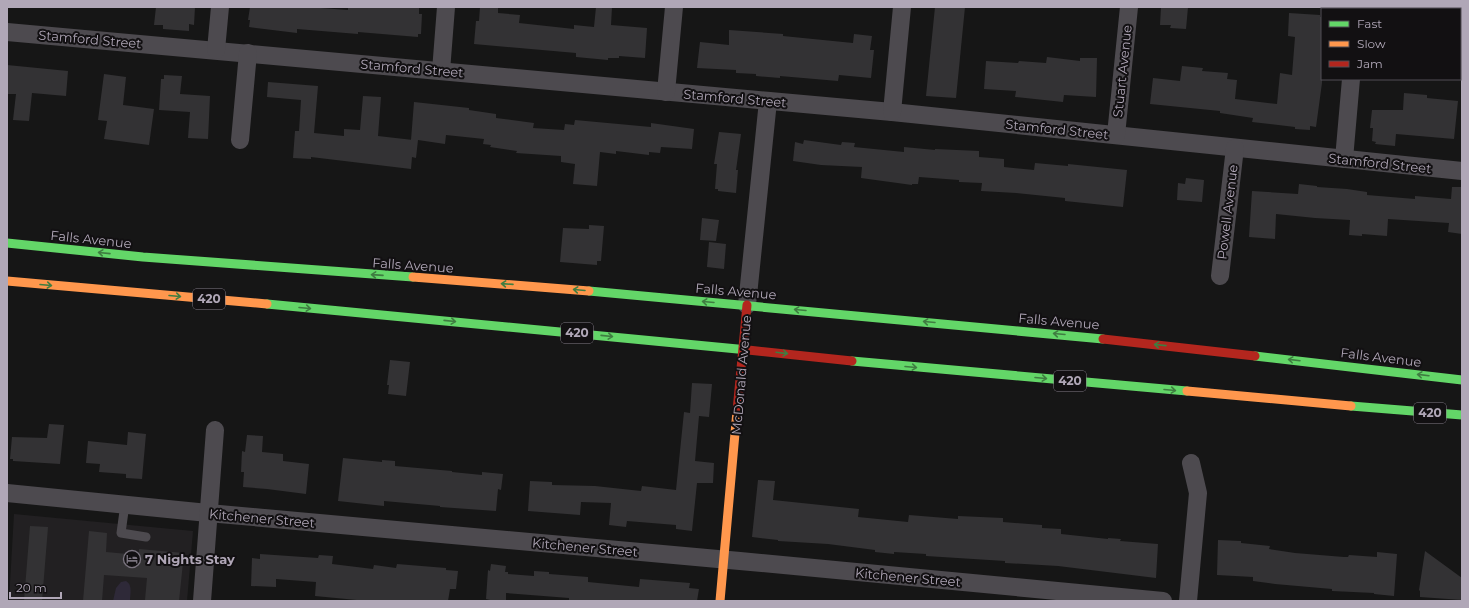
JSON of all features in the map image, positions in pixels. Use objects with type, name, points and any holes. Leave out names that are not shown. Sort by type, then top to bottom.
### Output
[{"type":"main road","name":"Falls Avenue","points":[[7,243],[143,257],[553,288],[747,305],[1105,339],[1462,380]]},
{"type":"main road","points":[[151,267],[278,268]]},
{"type":"main road","name":"420","points":[[7,281],[411,317],[743,349],[856,362],[1462,415]]},
{"type":"main road","name":"McDonald Avenue","points":[[720,601],[747,305]]},
{"type":"main road","points":[[1397,410],[1462,423]]},
{"type":"street","points":[[216,50],[220,7]]},
{"type":"street","points":[[441,71],[446,7]]},
{"type":"street","points":[[666,92],[674,7]]},
{"type":"street","points":[[892,112],[902,7]]},
{"type":"street","name":"Stuart Avenue","points":[[1116,135],[1129,7]]},
{"type":"street","name":"Stamford Street","points":[[7,32],[892,112],[1344,160],[1462,171]]},
{"type":"street","points":[[240,140],[248,53]]},
{"type":"street","points":[[1344,160],[1351,80]]},
{"type":"street","name":"McDonald Avenue","points":[[747,305],[768,101]]},
{"type":"street","name":"Powell Avenue","points":[[1220,276],[1235,148]]},
{"type":"street","points":[[202,601],[215,430]]},
{"type":"street","points":[[1188,601],[1198,493],[1191,463]]},
{"type":"street","name":"Kitchener Street","points":[[7,493],[208,513],[724,559],[1163,601]]},
{"type":"lane","points":[[125,504],[122,533],[146,537]]},
{"type":"shaded area","points":[[14,514],[193,531],[187,601],[9,601]]},
{"type":"shaded area","points":[[126,581],[130,585],[130,601],[113,601],[116,588],[121,582]]},
{"type":"building","points":[[156,7],[195,7],[194,25],[189,24],[189,31],[163,29],[163,25],[154,25]]},
{"type":"building","points":[[250,7],[322,7],[321,8],[348,10],[348,7],[419,7],[419,14],[422,14],[421,34],[418,34],[418,37],[297,29],[297,33],[249,27],[250,20],[248,20]]},
{"type":"building","points":[[480,7],[498,7],[498,13],[520,15],[519,23],[574,29],[574,25],[594,27],[596,7],[612,7],[611,25],[647,28],[645,58],[619,56],[619,58],[608,58],[608,60],[576,57],[576,53],[474,44],[476,21],[479,21]]},
{"type":"building","points":[[935,7],[965,7],[956,98],[926,96]]},
{"type":"building","points":[[1161,7],[1188,7],[1186,29],[1170,28],[1171,25],[1160,25]]},
{"type":"building","points":[[1289,13],[1320,15],[1322,83],[1316,127],[1310,126],[1310,130],[1252,122],[1253,118],[1220,113],[1220,111],[1150,104],[1153,78],[1180,81],[1182,66],[1203,68],[1202,71],[1228,73],[1227,79],[1237,80],[1235,99],[1277,104],[1280,73],[1292,75],[1295,37],[1288,36]]},
{"type":"building","points":[[729,30],[783,34],[783,36],[853,43],[854,34],[872,36],[870,50],[874,50],[871,78],[839,75],[838,81],[780,76],[780,78],[756,76],[756,74],[736,73],[736,70],[697,68],[700,42],[729,45]]},
{"type":"building","points":[[1047,57],[1080,61],[1080,58],[1097,58],[1096,97],[1064,95],[1063,102],[1015,97],[1016,91],[984,89],[986,61],[1046,63]]},
{"type":"building","points":[[7,65],[68,71],[66,96],[32,93],[29,121],[13,120],[16,94],[7,94]]},
{"type":"building","points":[[104,74],[126,77],[123,105],[154,109],[149,145],[104,139],[107,121],[98,120]]},
{"type":"building","points":[[164,75],[182,76],[180,94],[210,96],[208,139],[188,138],[190,112],[159,110],[161,79],[164,79]]},
{"type":"building","points":[[268,82],[318,86],[314,133],[344,136],[344,129],[360,130],[363,96],[381,97],[378,136],[411,140],[414,102],[469,108],[469,110],[496,114],[496,118],[534,123],[533,128],[564,130],[565,124],[574,125],[575,120],[651,127],[651,123],[694,129],[692,149],[661,147],[660,153],[649,152],[649,155],[616,151],[616,154],[600,152],[597,186],[573,184],[575,164],[561,162],[561,156],[516,153],[517,151],[490,147],[491,145],[483,144],[484,139],[446,135],[445,144],[418,140],[416,158],[412,157],[411,169],[311,157],[311,159],[293,158],[295,131],[299,131],[301,100],[267,97]]},
{"type":"building","points":[[1404,93],[1427,95],[1427,98],[1458,101],[1454,139],[1396,134],[1395,146],[1375,144],[1376,142],[1372,141],[1373,128],[1370,128],[1372,110],[1403,110]]},
{"type":"building","points":[[719,132],[741,134],[736,170],[738,170],[736,193],[718,191],[718,189],[715,189],[717,164],[714,164]]},
{"type":"building","points":[[804,140],[841,145],[842,142],[855,143],[854,147],[904,152],[904,147],[935,150],[979,151],[979,157],[1004,159],[1004,167],[1034,170],[1035,163],[1068,166],[1068,164],[1127,170],[1123,207],[1065,201],[1065,198],[981,191],[982,183],[959,182],[959,180],[919,177],[918,184],[912,185],[861,178],[862,167],[821,165],[793,161],[795,142],[803,144]]},
{"type":"building","points":[[1186,178],[1204,180],[1202,202],[1177,200],[1178,183],[1185,184]]},
{"type":"building","points":[[1299,184],[1367,192],[1367,195],[1415,199],[1415,196],[1451,199],[1452,187],[1462,187],[1462,234],[1448,232],[1449,223],[1388,219],[1387,236],[1362,234],[1362,236],[1349,235],[1350,220],[1276,214],[1275,239],[1249,237],[1252,191],[1298,194]]},
{"type":"building","points":[[702,218],[719,220],[716,241],[700,240]]},
{"type":"building","points":[[589,225],[604,226],[601,261],[597,261],[597,265],[560,262],[563,228],[589,229]]},
{"type":"building","points":[[709,242],[726,244],[724,269],[707,267]]},
{"type":"building","points":[[390,360],[410,362],[406,396],[388,394],[389,385],[387,385]]},
{"type":"building","points":[[692,383],[712,384],[709,417],[699,416],[695,461],[714,463],[713,483],[697,483],[692,531],[676,529],[676,525],[627,521],[626,527],[609,525],[611,503],[581,502],[580,515],[528,511],[530,481],[552,482],[552,485],[595,486],[641,491],[642,486],[676,490],[684,412],[690,413]]},
{"type":"building","points":[[49,424],[64,425],[60,464],[13,461],[13,459],[10,459],[12,437],[47,438]]},
{"type":"building","points":[[128,432],[146,434],[142,479],[126,478],[126,474],[99,472],[100,464],[86,463],[88,441],[127,445]]},
{"type":"building","points":[[247,435],[263,436],[262,452],[283,454],[283,461],[309,464],[306,494],[243,487],[244,472],[241,472],[242,451],[245,452]]},
{"type":"building","points":[[343,458],[382,462],[382,460],[395,461],[395,466],[482,475],[482,472],[503,474],[501,490],[498,489],[496,511],[384,501],[384,506],[338,501]]},
{"type":"building","points":[[758,480],[775,481],[773,500],[859,509],[858,517],[908,522],[909,515],[958,519],[958,516],[1003,518],[1003,522],[1042,525],[1042,528],[1061,529],[1061,534],[1158,544],[1156,578],[1058,566],[1005,563],[1005,561],[926,556],[926,554],[894,552],[894,554],[828,544],[778,541],[752,537]]},
{"type":"building","points":[[30,526],[48,527],[42,601],[24,601]]},
{"type":"building","points":[[89,531],[107,533],[106,552],[139,555],[139,549],[184,553],[179,601],[145,600],[147,578],[104,575],[102,601],[83,601]]},
{"type":"building","points":[[1218,540],[1241,541],[1241,543],[1270,546],[1269,549],[1295,553],[1344,557],[1348,557],[1349,555],[1377,557],[1377,552],[1397,554],[1394,596],[1374,593],[1332,591],[1332,589],[1253,581],[1253,577],[1217,575]]},
{"type":"building","points":[[1425,551],[1462,578],[1462,600],[1420,597],[1419,590]]},
{"type":"building","points":[[260,554],[318,558],[319,555],[333,556],[332,564],[373,569],[374,565],[396,568],[397,564],[446,568],[446,570],[458,571],[456,589],[450,589],[448,601],[367,601],[315,596],[316,582],[276,579],[276,587],[251,586],[252,558],[260,559]]},
{"type":"building","points":[[491,564],[506,566],[505,572],[508,572],[508,574],[534,576],[534,571],[549,572],[549,574],[588,577],[588,582],[639,587],[640,579],[690,583],[689,588],[699,589],[697,601],[569,601],[569,598],[506,593],[506,601],[490,601],[486,599],[488,570],[490,571]]},
{"type":"traffic: fast","points":[[7,243],[143,257],[413,277]]},
{"type":"traffic: fast","points":[[589,291],[1103,339]]},
{"type":"traffic: fast","points":[[267,304],[748,350]]},
{"type":"traffic: fast","points":[[1255,356],[1462,380]]},
{"type":"traffic: fast","points":[[852,361],[1187,391]]},
{"type":"traffic: fast","points":[[1351,406],[1462,415]]},
{"type":"traffic: slow","points":[[413,277],[589,291]]},
{"type":"traffic: slow","points":[[7,281],[267,304]]},
{"type":"traffic: slow","points":[[1187,391],[1351,406]]},
{"type":"traffic: slow","points":[[720,601],[737,411]]},
{"type":"traffic: jam","points":[[737,411],[747,305]]},
{"type":"traffic: jam","points":[[1103,339],[1255,356]]},
{"type":"traffic: jam","points":[[748,350],[852,361]]},
{"type":"place","name":"7 Nights Stay","points":[[132,559]]}]
